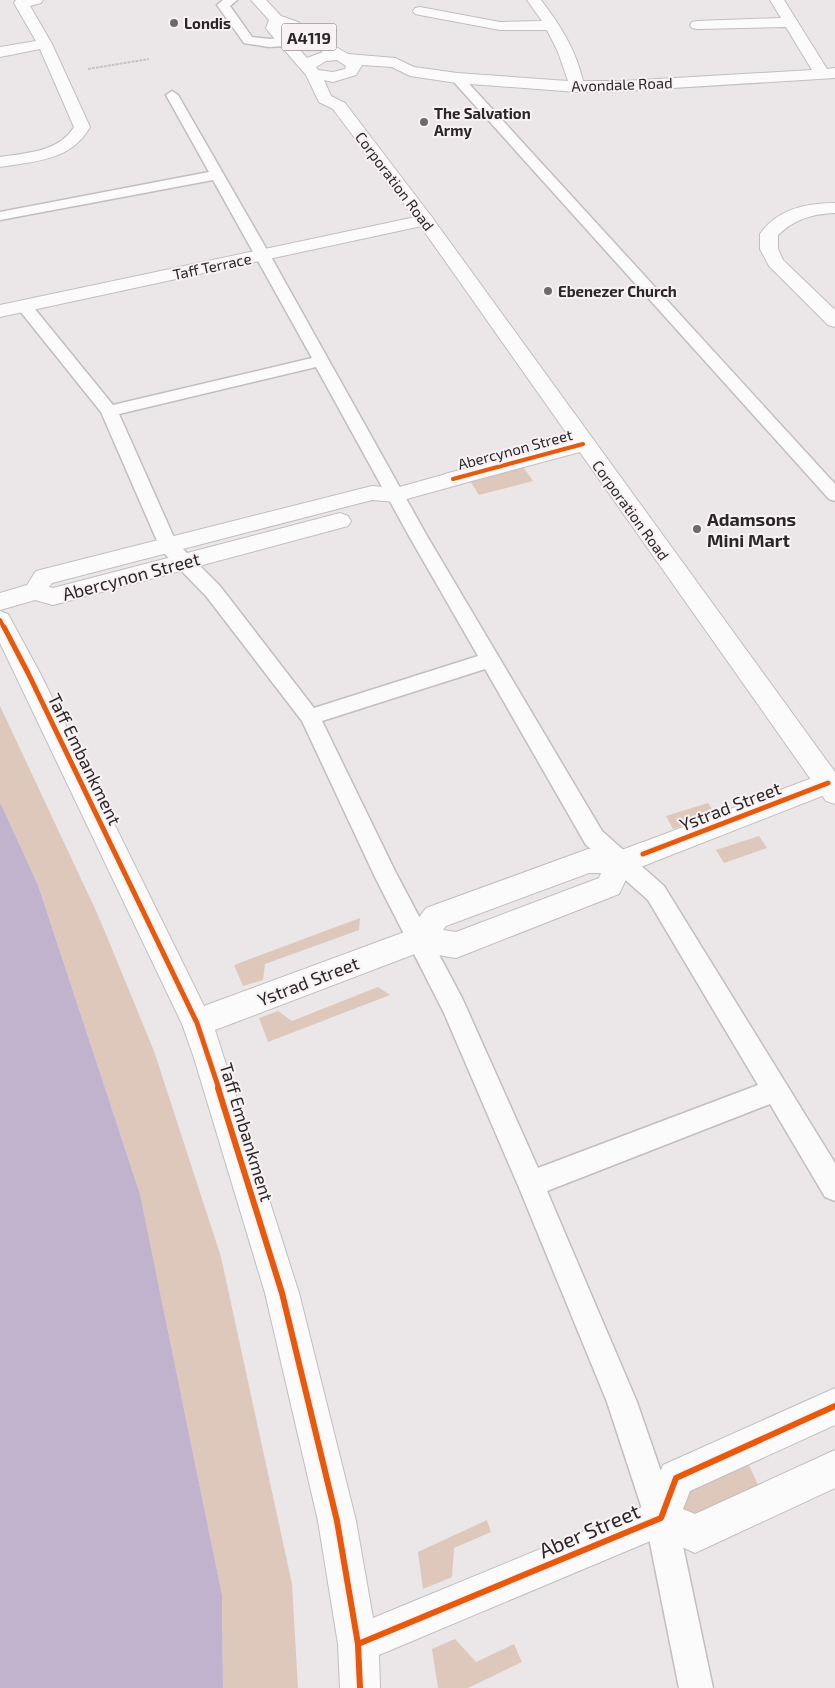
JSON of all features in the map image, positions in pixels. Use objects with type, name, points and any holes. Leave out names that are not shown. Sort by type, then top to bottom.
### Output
[{"type":"street","points":[[0,162],[52,151],[67,144],[79,135],[82,127],[45,44],[21,3],[36,0]]},
{"type":"street","name":"A4119","points":[[258,0],[276,19],[293,25],[346,66],[345,96],[338,106]]},
{"type":"street","points":[[534,0],[561,38],[572,65],[577,86]]},
{"type":"street","points":[[777,0],[790,22],[828,73]]},
{"type":"street","points":[[420,11],[500,26],[552,24]]},
{"type":"street","name":"A4119","points":[[276,19],[273,28],[283,42],[311,70]]},
{"type":"street","points":[[697,25],[790,22]]},
{"type":"street","points":[[0,52],[45,44]]},
{"type":"street","points":[[320,57],[346,66],[332,77],[311,70],[309,63],[320,57]]},
{"type":"street","name":"Avondale Road","points":[[346,66],[389,74],[410,71],[456,78],[537,86],[577,86],[828,73]]},
{"type":"street","name":"Corporation Road","points":[[311,70],[325,99],[338,106],[424,220],[583,444],[833,786]]},
{"type":"street","points":[[835,208],[818,208],[796,213],[781,221],[769,234],[769,249],[775,262],[835,321]]},
{"type":"street","name":"Taff Terrace","points":[[0,311],[424,220]]},
{"type":"street","name":"Abercynon Street","points":[[35,591],[44,577],[372,493],[396,495],[583,444]]},
{"type":"street","name":"Abercynon Street","points":[[0,602],[35,591],[53,597],[384,509],[396,495]]},
{"type":"street","name":"Taff Embankment","points":[[0,620],[32,682],[197,1023],[282,1293],[337,1520],[358,1644],[360,1688]]},
{"type":"street","name":"Ystrad Street","points":[[631,859],[833,786]]},
{"type":"street","points":[[420,939],[456,945],[609,886],[631,859]]},
{"type":"street","name":"Ystrad Street","points":[[197,1023],[420,939]]},
{"type":"street","name":"Aber Street","points":[[358,1644],[661,1518],[676,1478],[835,1406]]},
{"type":"street","name":"Aber Street","points":[[661,1518],[695,1534],[835,1469]]},
{"type":"lane","points":[[231,0],[223,5],[248,40],[270,43],[314,40]]},
{"type":"lane","points":[[456,78],[835,495]]},
{"type":"lane","points":[[172,95],[489,660],[594,838],[631,859],[656,893],[835,1188]]},
{"type":"lane","points":[[0,216],[217,175]]},
{"type":"lane","points":[[24,306],[109,411],[168,545],[213,591],[310,717],[386,877],[420,939],[454,1008],[532,1184],[622,1402],[661,1518],[696,1688]]},
{"type":"lane","points":[[109,411],[320,361]]},
{"type":"lane","points":[[310,717],[489,660]]},
{"type":"lane","points":[[532,1184],[776,1090]]},
{"type":"path","points":[[58,74],[149,58]]},
{"type":"shaded area","points":[[523,467],[533,481],[479,495],[470,481]]},
{"type":"shaded area","points":[[0,706],[98,915],[154,1051],[221,1257],[292,1584],[298,1688],[223,1688],[222,1595],[140,1194],[38,885],[0,802]]},
{"type":"shaded area","points":[[0,802],[38,885],[140,1194],[222,1595],[223,1688],[0,1688]]},
{"type":"shaded area","points":[[708,803],[716,815],[673,829],[666,816]]},
{"type":"shaded area","points":[[759,836],[767,848],[724,863],[716,850]]},
{"type":"shaded area","points":[[360,918],[359,930],[265,964],[263,980],[243,986],[234,965]]},
{"type":"shaded area","points":[[378,987],[390,995],[268,1042],[259,1018],[278,1011],[292,1021]]},
{"type":"shaded area","points":[[748,1463],[758,1485],[695,1516],[684,1513],[678,1503],[681,1492]]},
{"type":"shaded area","points":[[487,1520],[491,1532],[454,1548],[452,1577],[423,1589],[418,1552]]},
{"type":"shaded area","points":[[455,1639],[476,1662],[514,1644],[522,1662],[468,1688],[438,1688],[432,1649]]},
{"type":"cycle path","points":[[453,479],[583,444]]},
{"type":"cycle path","points":[[0,620],[28,673],[197,1023],[209,1058],[282,1293],[337,1521],[358,1644],[360,1688]]},
{"type":"cycle path","points":[[643,854],[828,783]]},
{"type":"cycle path","points":[[358,1644],[661,1518],[676,1478],[835,1406]]},
{"type":"place","name":"Londis","points":[[174,23]]},
{"type":"place","name":"The Salvation Army","points":[[424,122]]},
{"type":"place","name":"Ebenezer Church","points":[[548,291]]},
{"type":"place","name":"Adamsons Mini Mart","points":[[697,529]]}]
